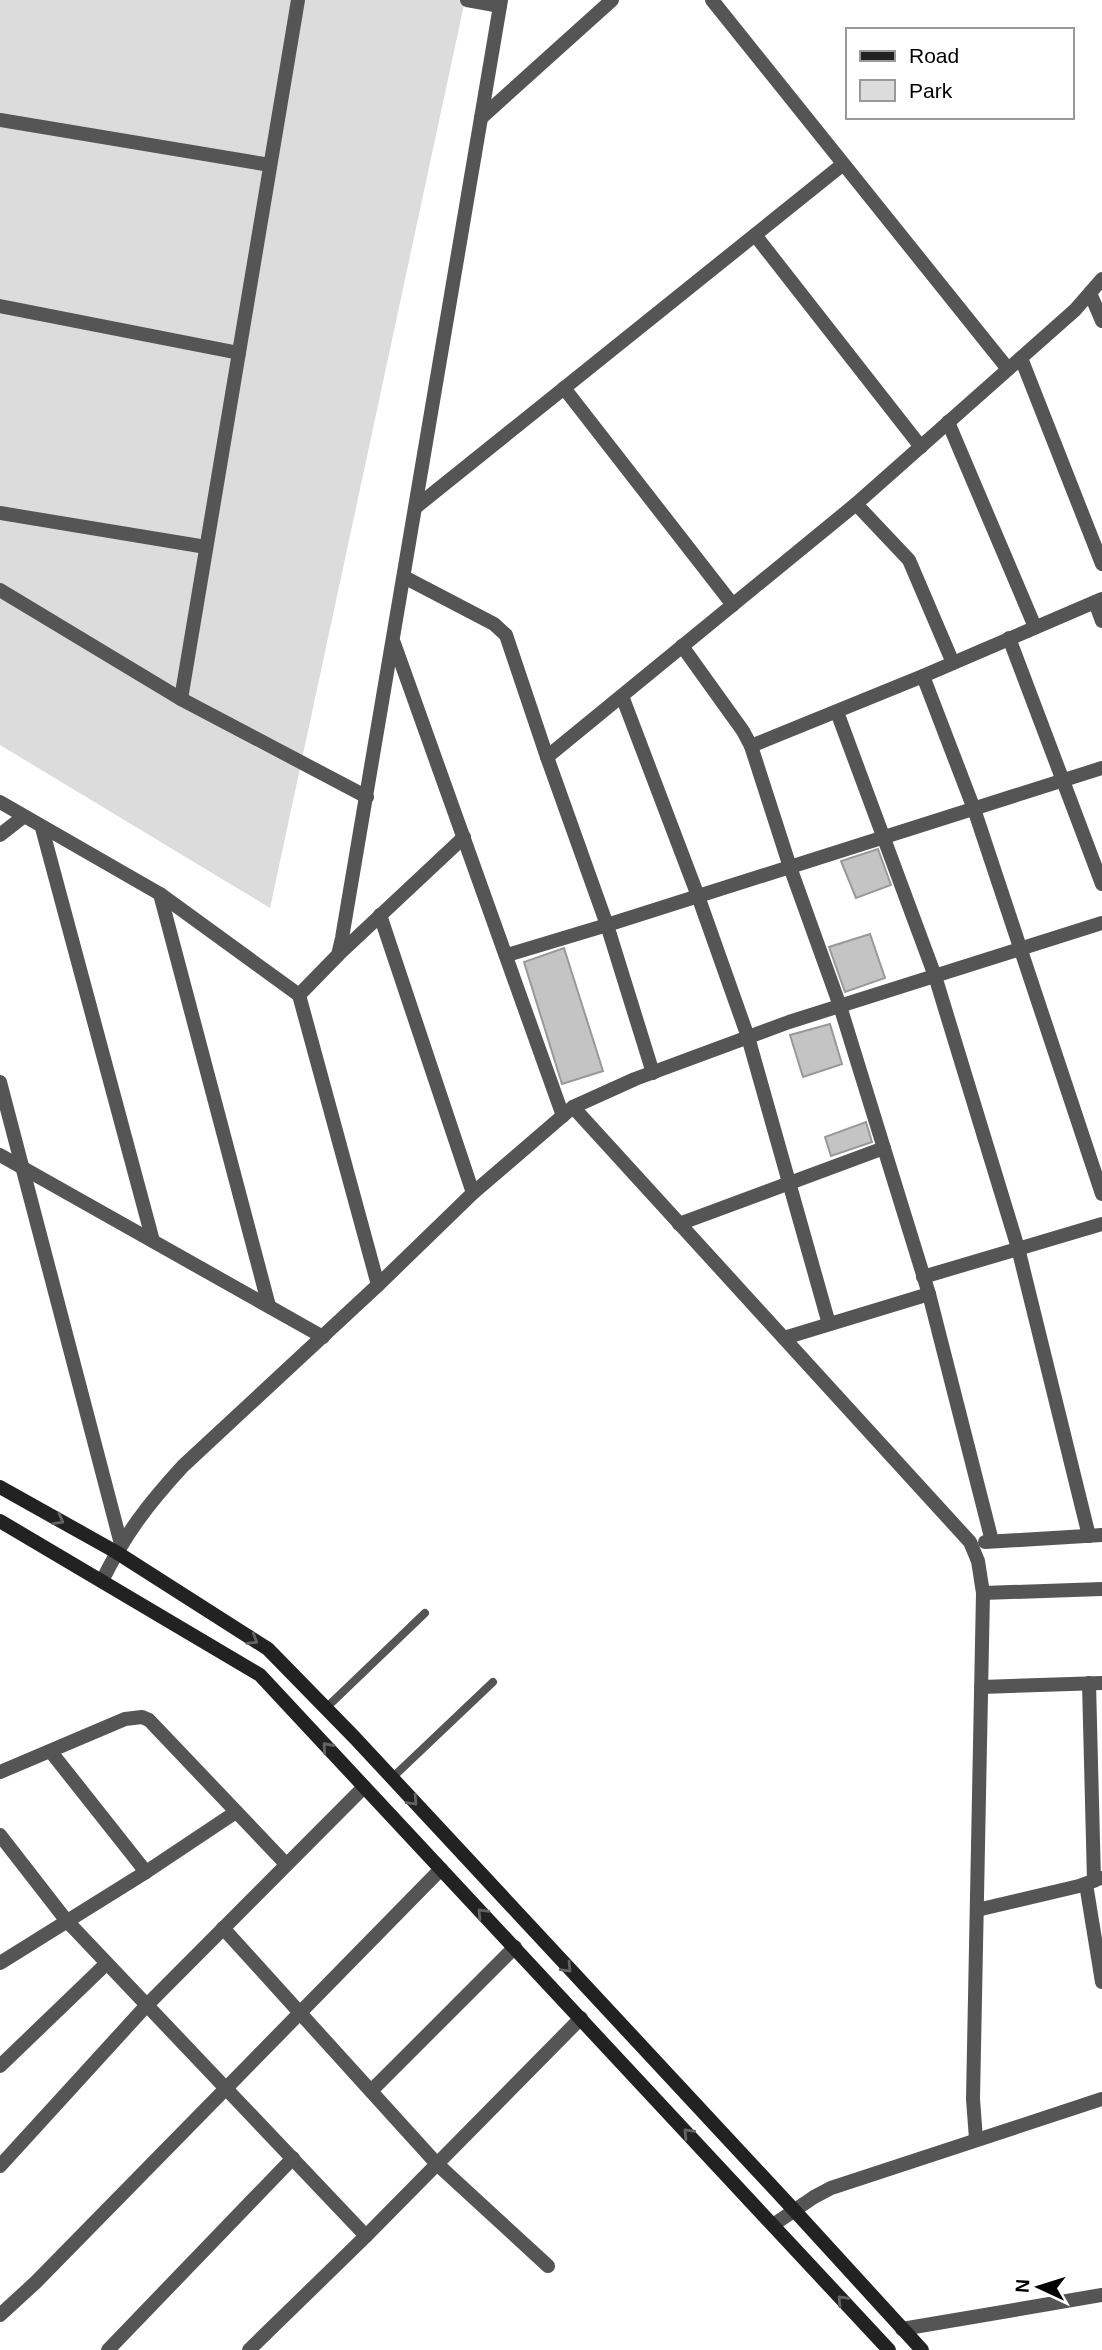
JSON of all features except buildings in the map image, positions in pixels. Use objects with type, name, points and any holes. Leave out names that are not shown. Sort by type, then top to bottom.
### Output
[{"type":"street","points":[[181,699],[298,0]]},
{"type":"street","points":[[338,956],[501,3],[467,0]]},
{"type":"street","points":[[481,118],[612,0]]},
{"type":"street","points":[[712,0],[1008,369]]},
{"type":"street","points":[[0,120],[271,165]]},
{"type":"street","points":[[416,507],[842,165]]},
{"type":"street","points":[[755,235],[921,447]]},
{"type":"street","points":[[547,757],[856,504],[1075,310],[1102,279]]},
{"type":"street","points":[[1090,293],[1102,321]]},
{"type":"street","points":[[0,306],[239,354]]},
{"type":"street","points":[[1021,358],[1102,564]]},
{"type":"street","points":[[564,388],[733,605]]},
{"type":"street","points":[[948,422],[1035,627]]},
{"type":"street","points":[[856,504],[909,560],[953,663]]},
{"type":"street","points":[[0,513],[206,547]]},
{"type":"street","points":[[404,577],[494,624],[506,635],[607,925],[653,1073]]},
{"type":"street","points":[[0,590],[181,699],[367,797]]},
{"type":"street","points":[[751,746],[1098,601],[1102,621]]},
{"type":"street","points":[[1009,638],[1102,884]]},
{"type":"street","points":[[393,640],[507,955],[568,1111],[680,1224],[970,1542],[978,1561],[983,1593],[975,2139]]},
{"type":"street","points":[[682,646],[751,746],[790,867],[840,1006],[929,1294],[992,1541]]},
{"type":"street","points":[[923,676],[974,808],[1102,1194]]},
{"type":"street","points":[[622,696],[748,1037],[829,1324]]},
{"type":"street","points":[[836,712],[935,976],[1018,1248],[1096,1536],[970,1542]]},
{"type":"street","points":[[507,955],[1102,768]]},
{"type":"street","points":[[0,802],[160,894],[299,995],[378,1286]]},
{"type":"street","points":[[0,835],[23,817]]},
{"type":"street","points":[[42,828],[153,1241]]},
{"type":"street","points":[[299,995],[464,837]]},
{"type":"street","points":[[160,894],[270,1306]]},
{"type":"street","points":[[380,915],[473,1193]]},
{"type":"street","points":[[102,1581],[119,1548],[155,1497],[183,1466],[378,1286],[473,1193],[568,1111],[653,1073],[748,1037],[1102,923]]},
{"type":"street","points":[[0,1082],[119,1548]]},
{"type":"street","points":[[680,1224],[884,1148]]},
{"type":"street","points":[[0,1155],[323,1337]]},
{"type":"street","points":[[923,1277],[1102,1224]]},
{"type":"street","points":[[784,1338],[929,1294]]},
{"type":"street","points":[[0,1487],[119,1548],[268,1649],[392,1778],[922,2350]]},
{"type":"street","points":[[0,1521],[260,1675],[889,2350]]},
{"type":"street","points":[[983,1593],[1102,1589]]},
{"type":"street","points":[[981,1687],[1096,1683],[1094,1881],[1102,1982]]},
{"type":"street","points":[[0,1772],[125,1719],[142,1717],[149,1720],[286,1864]]},
{"type":"street","points":[[51,1752],[146,1872]]},
{"type":"street","points":[[0,2166],[146,2006],[364,1787]]},
{"type":"street","points":[[0,1964],[236,1812]]},
{"type":"street","points":[[0,1835],[66,1920],[106,1964],[366,2236]]},
{"type":"street","points":[[0,2315],[36,2282],[441,1869]]},
{"type":"street","points":[[977,1910],[1094,1881]]},
{"type":"street","points":[[223,1928],[437,2164],[548,2266]]},
{"type":"street","points":[[371,2091],[515,1947]]},
{"type":"street","points":[[0,2066],[106,1964]]},
{"type":"street","points":[[249,2350],[366,2236],[581,2018]]},
{"type":"street","points":[[773,2225],[831,2188],[1102,2099]]},
{"type":"street","points":[[108,2350],[293,2158]]},
{"type":"street","points":[[902,2329],[1102,2295]]},
{"type":"lane","points":[[326,1708],[425,1613]]},
{"type":"lane","points":[[392,1778],[493,1682]]},
{"type":"green space","points":[[0,0],[465,0],[270,908],[0,745]]}]
